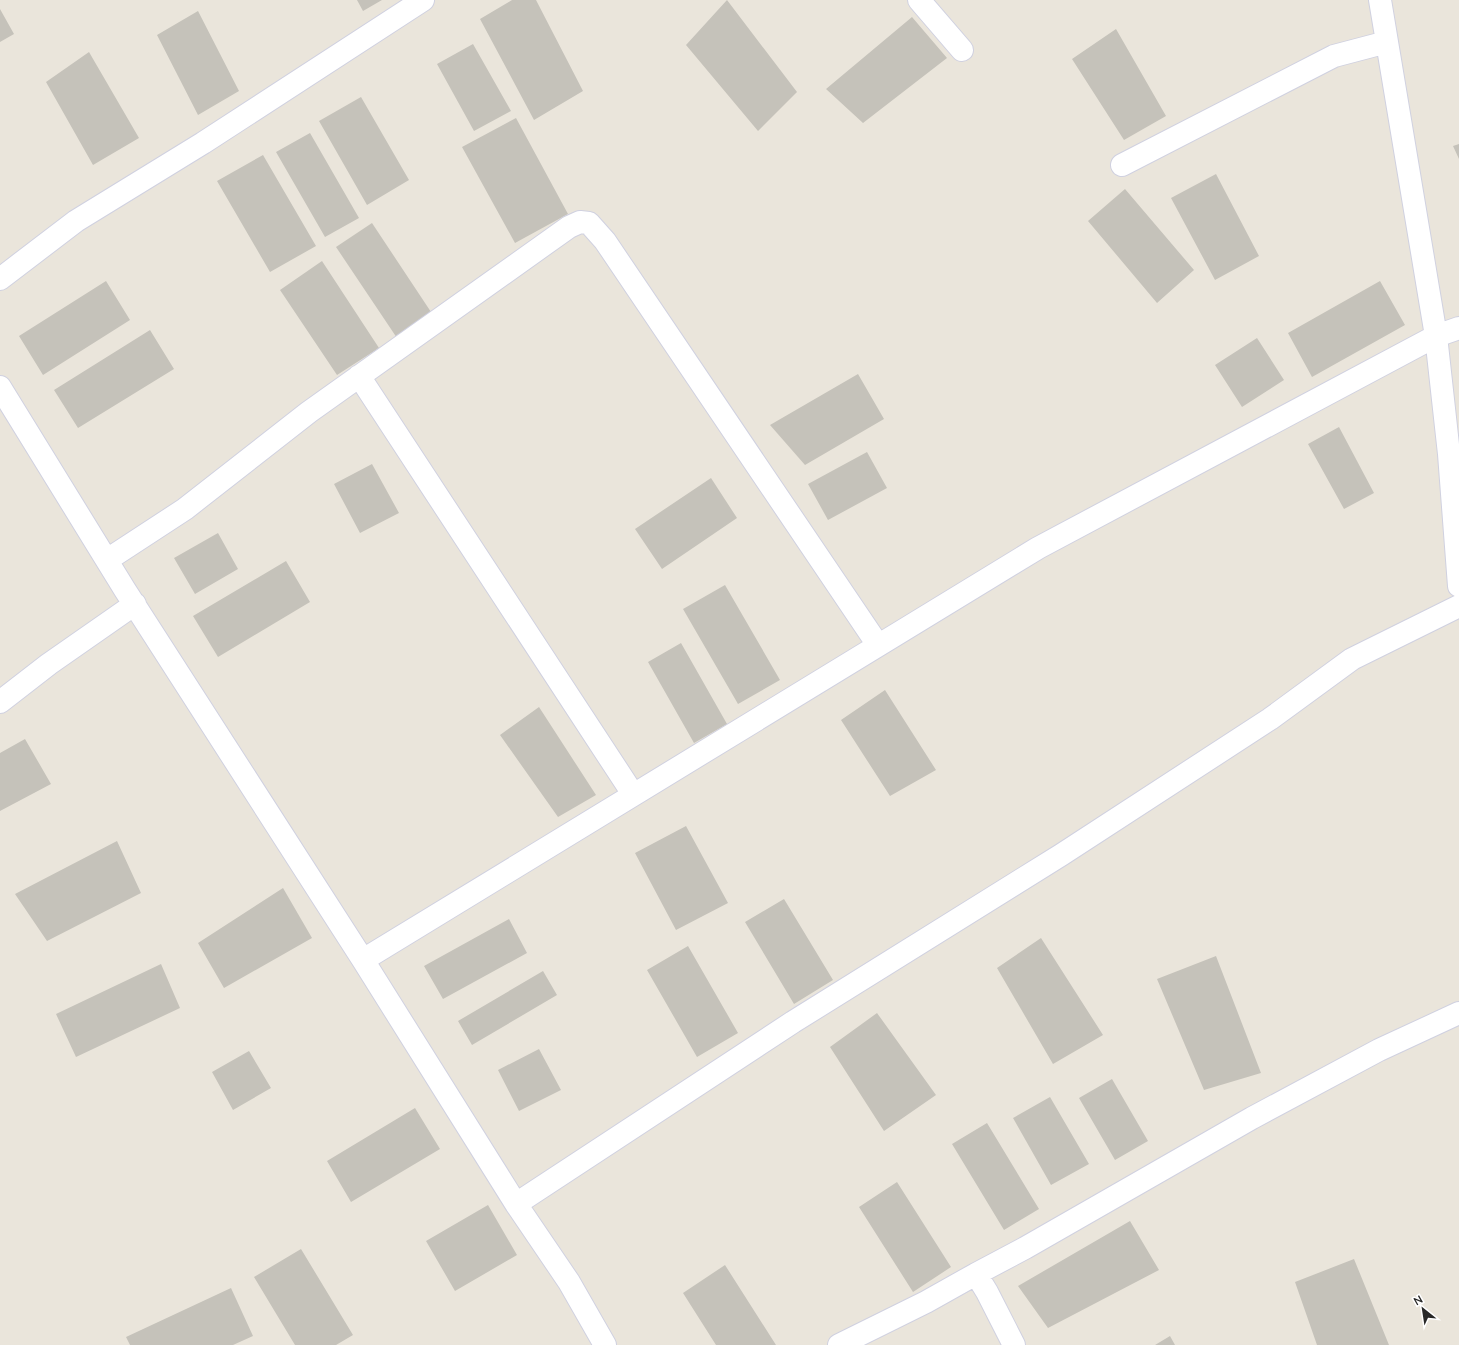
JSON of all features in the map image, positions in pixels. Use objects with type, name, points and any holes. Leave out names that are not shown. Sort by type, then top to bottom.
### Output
[{"type":"street","points":[[0,278],[76,221],[203,143],[423,0]]},
{"type":"street","points":[[919,0],[962,50]]},
{"type":"street","points":[[1380,0],[1436,336],[1449,454],[1459,586]]},
{"type":"street","points":[[1122,165],[1334,56],[1387,42]]},
{"type":"street","points":[[107,560],[185,509],[309,412],[569,227],[580,222],[589,222],[605,242],[878,645]]},
{"type":"street","points":[[364,960],[633,794],[1038,548],[1436,336],[1459,328]]},
{"type":"street","points":[[359,376],[633,794]]},
{"type":"street","points":[[0,387],[107,560],[364,960],[516,1204],[569,1282],[605,1345]]},
{"type":"street","points":[[0,702],[49,664],[135,604]]},
{"type":"street","points":[[516,1204],[793,1022],[1061,854],[1257,728],[1352,659],[1459,606]]},
{"type":"street","points":[[839,1345],[926,1302],[1025,1248],[1252,1118],[1379,1050],[1459,1013]]},
{"type":"street","points":[[976,1274],[987,1292],[1014,1345]]},
{"type":"building","points":[[357,0],[382,0],[363,11]]},
{"type":"building","points":[[512,0],[536,0],[583,91],[534,120],[480,19]]},
{"type":"building","points":[[727,0],[797,92],[758,131],[686,45]]},
{"type":"building","points":[[0,9],[14,34],[0,42]]},
{"type":"building","points":[[198,11],[239,91],[198,115],[157,35]]},
{"type":"building","points":[[912,17],[947,58],[863,123],[826,89]]},
{"type":"building","points":[[1116,29],[1166,116],[1124,140],[1072,59]]},
{"type":"building","points":[[473,44],[511,111],[474,131],[437,64]]},
{"type":"building","points":[[89,52],[139,138],[93,165],[46,82]]},
{"type":"building","points":[[361,97],[409,180],[367,205],[319,121]]},
{"type":"building","points":[[516,118],[568,214],[515,243],[462,147]]},
{"type":"building","points":[[310,133],[359,218],[325,237],[276,152]]},
{"type":"building","points":[[1459,144],[1459,159],[1453,146]]},
{"type":"building","points":[[263,155],[316,246],[270,272],[217,181]]},
{"type":"building","points":[[1216,174],[1259,256],[1215,280],[1171,198]]},
{"type":"building","points":[[1125,189],[1194,270],[1157,303],[1088,221]]},
{"type":"building","points":[[372,223],[433,315],[397,338],[336,247]]},
{"type":"building","points":[[322,261],[379,348],[337,375],[280,290]]},
{"type":"building","points":[[106,281],[130,320],[43,375],[19,336]]},
{"type":"building","points":[[1380,281],[1405,325],[1312,377],[1288,333]]},
{"type":"building","points":[[150,330],[174,369],[78,428],[54,390]]},
{"type":"building","points":[[1257,338],[1284,380],[1242,407],[1215,365]]},
{"type":"building","points":[[858,374],[884,419],[805,465],[770,425]]},
{"type":"building","points":[[1339,427],[1374,493],[1344,509],[1308,444]]},
{"type":"building","points":[[867,452],[887,488],[828,520],[808,484]]},
{"type":"building","points":[[372,464],[399,513],[360,533],[334,484]]},
{"type":"building","points":[[711,478],[737,518],[662,569],[635,529]]},
{"type":"building","points":[[218,533],[238,569],[195,594],[174,558]]},
{"type":"building","points":[[286,561],[310,602],[218,657],[193,616]]},
{"type":"building","points":[[725,585],[780,680],[738,704],[683,609]]},
{"type":"building","points":[[681,643],[727,724],[694,743],[648,662]]},
{"type":"building","points":[[885,690],[936,770],[890,796],[841,720]]},
{"type":"building","points":[[539,707],[596,795],[558,817],[500,735]]},
{"type":"building","points":[[25,739],[51,784],[0,811],[0,753]]},
{"type":"building","points":[[686,826],[728,903],[676,930],[635,853]]},
{"type":"building","points":[[117,841],[141,893],[47,941],[15,894]]},
{"type":"building","points":[[283,888],[312,938],[224,988],[198,943]]},
{"type":"building","points":[[784,899],[833,980],[794,1004],[745,922]]},
{"type":"building","points":[[509,919],[527,953],[443,999],[424,966]]},
{"type":"building","points":[[1041,938],[1103,1035],[1053,1064],[997,968]]},
{"type":"building","points":[[688,946],[738,1033],[697,1057],[647,970]]},
{"type":"building","points":[[1216,956],[1261,1073],[1204,1090],[1157,979]]},
{"type":"building","points":[[161,964],[180,1008],[76,1057],[56,1014]]},
{"type":"building","points":[[543,971],[557,995],[472,1045],[458,1021]]},
{"type":"building","points":[[877,1013],[936,1095],[884,1131],[830,1047]]},
{"type":"building","points":[[539,1049],[561,1090],[519,1111],[498,1070]]},
{"type":"building","points":[[249,1051],[271,1088],[233,1110],[212,1072]]},
{"type":"building","points":[[1112,1079],[1148,1141],[1115,1160],[1079,1098]]},
{"type":"building","points":[[1050,1097],[1089,1164],[1051,1185],[1013,1118]]},
{"type":"building","points":[[415,1108],[440,1149],[351,1202],[327,1161]]},
{"type":"building","points":[[987,1123],[1039,1209],[1004,1230],[952,1144]]},
{"type":"building","points":[[897,1182],[951,1267],[913,1292],[859,1207]]},
{"type":"building","points":[[488,1205],[517,1255],[455,1291],[426,1241]]},
{"type":"building","points":[[1130,1221],[1159,1270],[1048,1328],[1018,1286]]},
{"type":"building","points":[[301,1249],[353,1335],[336,1345],[295,1345],[254,1277]]},
{"type":"building","points":[[1354,1259],[1389,1345],[1317,1345],[1295,1282]]},
{"type":"building","points":[[725,1265],[776,1345],[716,1345],[683,1293]]},
{"type":"building","points":[[231,1288],[253,1336],[233,1345],[130,1345],[126,1337]]},
{"type":"building","points":[[1170,1336],[1175,1345],[1155,1345]]}]
